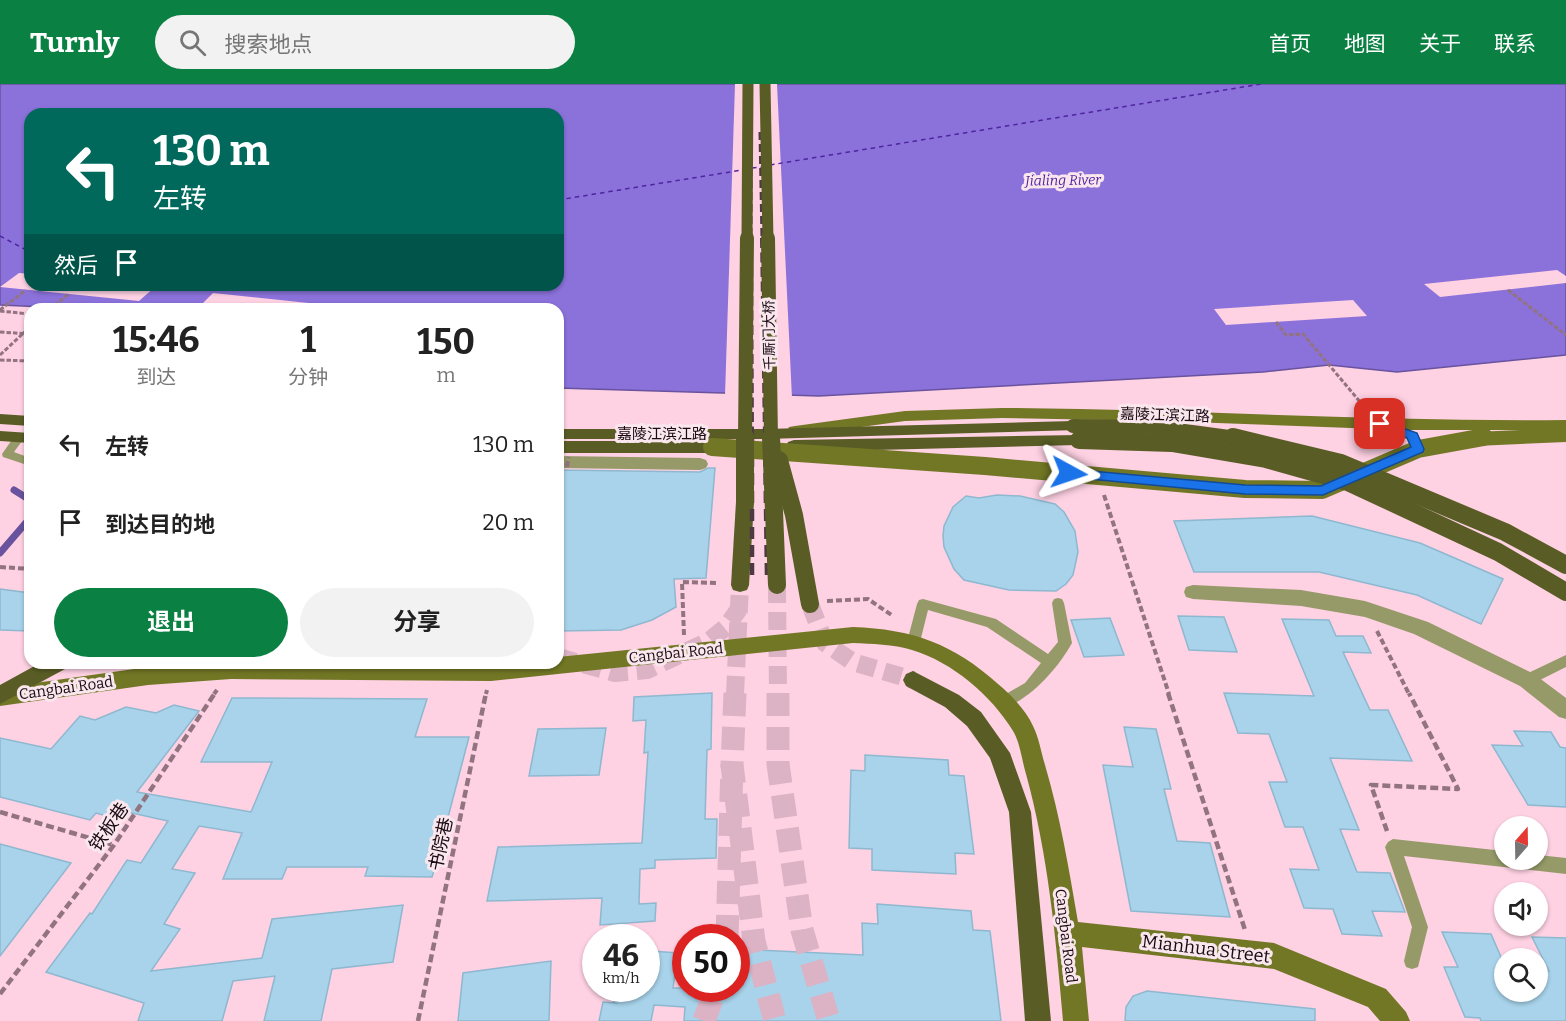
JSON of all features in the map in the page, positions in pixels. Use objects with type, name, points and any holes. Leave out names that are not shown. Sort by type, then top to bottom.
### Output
[{"type":"main road","name":"千厮门大桥","points":[[740,585],[746,502],[748,84]]},
{"type":"main road","name":"千厮门大桥","points":[[765,84],[768,432],[777,585]]},
{"type":"main road","name":"嘉陵江滨江路","points":[[768,432],[919,415],[1058,412],[1380,424],[1499,427],[1566,425]]},
{"type":"main road","points":[[0,419],[24,421]]},
{"type":"main road","points":[[1380,424],[1412,436],[1418,449]]},
{"type":"main road","name":"嘉陵江滨江路","points":[[564,434],[1073,426],[1155,427],[1245,439],[1341,463],[1505,532],[1566,565]]},
{"type":"main road","points":[[768,432],[794,515],[816,603]]},
{"type":"main road","name":"嘉陵江滨江路","points":[[712,447],[985,466],[1245,489],[1323,490],[1418,449],[1486,437],[1566,435]]},
{"type":"main road","points":[[0,436],[24,438]]},
{"type":"main road","name":"嘉陵江滨江路","points":[[564,458],[712,447],[1079,440],[1172,442],[1266,459],[1348,482],[1498,552],[1566,591]]},
{"type":"main road","name":"Cangbai Road","points":[[564,665],[852,635],[884,636],[915,642],[948,657],[978,678],[1004,702],[1024,729],[1045,804],[1068,933],[1076,1021]]},
{"type":"main road","points":[[0,696],[47,669]]},
{"type":"main road","name":"Cangbai Road","points":[[0,696],[148,676],[231,670],[491,672],[520,669]]},
{"type":"main road","points":[[913,680],[952,700],[974,719],[999,753],[1020,812],[1038,1021]]},
{"type":"main road","name":"Mianhua Street","points":[[1068,933],[1274,956],[1377,998],[1397,1021]]},
{"type":"street","points":[[564,458],[700,464]]},
{"type":"street","points":[[1193,592],[1300,598],[1365,609],[1421,627],[1527,680],[1566,710]]},
{"type":"lane","points":[[24,439],[7,454],[24,459]]},
{"type":"lane","points":[[1004,702],[1030,687],[1065,643],[1058,603]]},
{"type":"lane","points":[[915,642],[923,604],[991,623],[1051,663]]},
{"type":"lane","points":[[1527,680],[1566,661]]},
{"type":"lane","points":[[1412,961],[1420,927],[1393,847],[1494,858]]},
{"type":"lane","points":[[1548,864],[1566,866]]},
{"type":"path","points":[[1508,290],[1566,335]]},
{"type":"path","points":[[0,310],[25,291]]},
{"type":"path","points":[[57,303],[69,294]]},
{"type":"path","points":[[0,310],[24,313]]},
{"type":"path","points":[[1276,322],[1286,334],[1303,333],[1361,403]]},
{"type":"path","points":[[0,332],[23,333]]},
{"type":"path","points":[[0,355],[23,333]]},
{"type":"path","points":[[0,360],[24,362]]},
{"type":"path","points":[[1103,493],[1253,954]]},
{"type":"path","points":[[0,567],[24,569]]},
{"type":"path","points":[[684,645],[682,582],[717,583]]},
{"type":"path","points":[[816,603],[868,599],[893,616]]},
{"type":"path","points":[[1365,609],[1458,789],[1371,785],[1393,847]]},
{"type":"path","name":"铁板巷","points":[[0,994],[114,845],[231,670]]},
{"type":"path","name":"书院巷","points":[[418,1021],[491,672]]},
{"type":"path","points":[[0,813],[114,845]]},
{"type":"water","name":"Jialing River","points":[[0,84],[1566,84],[1566,355],[1397,372],[1329,365],[1263,372],[819,396],[564,388],[564,303],[24,303],[24,306],[0,305]]},
{"type":"pier","points":[[735,84],[777,84],[792,398],[725,396]]},
{"type":"pier","points":[[1557,270],[1566,276],[1566,283],[1440,297],[1424,284]]},
{"type":"pier","points":[[19,273],[24,273],[24,289],[0,287]]},
{"type":"pier","points":[[40,291],[150,291],[139,301]]},
{"type":"pier","points":[[213,293],[308,303],[203,303]]},
{"type":"pier","points":[[1353,300],[1367,316],[1226,325],[1214,309]]},
{"type":"building","points":[[708,468],[715,468],[706,578],[674,579],[676,607],[652,620],[621,630],[564,631],[564,470],[700,472]]},
{"type":"building","points":[[997,495],[1020,496],[1055,504],[1064,512],[1075,531],[1078,552],[1073,575],[1056,591],[1009,590],[964,580],[954,569],[944,547],[943,536],[944,526],[953,507],[966,496],[979,498]]},
{"type":"building","points":[[1312,516],[1420,543],[1503,579],[1481,624],[1417,595],[1319,572],[1194,572],[1174,521]]},
{"type":"building","points":[[0,589],[24,592],[24,631],[0,630]]},
{"type":"building","points":[[1178,616],[1224,617],[1237,652],[1189,650]]},
{"type":"building","points":[[1110,618],[1124,655],[1084,657],[1071,620]]},
{"type":"building","points":[[1282,619],[1329,620],[1336,636],[1363,636],[1371,653],[1343,652],[1370,710],[1388,710],[1412,761],[1330,758],[1359,830],[1340,829],[1357,872],[1390,873],[1405,912],[1372,911],[1382,936],[1342,934],[1333,909],[1304,908],[1290,869],[1319,870],[1303,827],[1285,827],[1269,782],[1287,782],[1269,734],[1238,733],[1224,693],[1314,696]]},
{"type":"building","points":[[712,693],[711,749],[707,750],[705,819],[717,819],[716,858],[655,860],[655,868],[640,869],[639,904],[656,903],[655,921],[600,924],[602,898],[487,901],[498,847],[642,843],[648,752],[644,753],[646,720],[633,721],[634,697]]},
{"type":"building","points":[[232,698],[427,699],[415,737],[469,737],[435,867],[432,877],[365,876],[368,867],[287,867],[282,879],[223,879],[242,833],[199,826],[172,869],[195,873],[164,924],[180,929],[151,971],[262,958],[272,919],[403,905],[393,962],[332,969],[321,1021],[264,1021],[275,976],[233,981],[222,1021],[138,1021],[144,1003],[46,972],[90,913],[92,914],[127,860],[141,863],[168,821],[123,811],[117,819],[96,813],[90,820],[0,797],[0,738],[51,749],[80,716],[95,720],[126,707],[156,713],[174,705],[199,711],[137,792],[251,812],[272,762],[201,762]]},
{"type":"building","points":[[1124,727],[1156,729],[1171,789],[1164,789],[1177,841],[1210,843],[1230,917],[1131,911],[1103,765],[1133,767]]},
{"type":"building","points":[[606,728],[599,775],[529,776],[538,729]]},
{"type":"building","points":[[1514,731],[1551,732],[1560,747],[1566,748],[1566,807],[1528,805],[1492,745],[1523,746]]},
{"type":"building","points":[[865,755],[948,760],[949,775],[964,776],[974,854],[955,853],[956,874],[872,870],[872,849],[849,848],[851,770],[865,771]]},
{"type":"building","points":[[0,844],[71,863],[0,956]]},
{"type":"building","points":[[877,904],[971,911],[973,930],[990,931],[1001,1021],[684,1021],[685,1007],[654,1005],[651,1021],[599,1021],[603,1002],[660,1002],[660,952],[672,953],[672,1002],[750,1002],[750,950],[863,955],[862,923],[878,924]]},
{"type":"building","points":[[1442,932],[1491,934],[1497,948],[1494,948],[1494,1002],[1548,1002],[1548,948],[1538,948],[1532,937],[1566,938],[1566,1021],[1481,1021],[1480,1018],[1465,1017],[1444,967],[1458,967]]},
{"type":"building","points":[[551,961],[549,1021],[458,1021],[463,973]]},
{"type":"building","points":[[1147,991],[1315,1009],[1315,1021],[1125,1021],[1126,1007],[1133,996]]},
{"type":"waterway","points":[[14,490],[24,496]]},
{"type":"waterway","points":[[0,553],[24,525]]},
{"type":"ferry route","points":[[770,165],[1261,84]]},
{"type":"ferry route","points":[[752,168],[762,167]]},
{"type":"ferry route","points":[[564,199],[742,170]]},
{"type":"ferry route","points":[[0,236],[24,249]]},
{"type":"tunnel","points":[[739,609],[740,585]]},
{"type":"tunnel","points":[[777,585],[778,694]]},
{"type":"tunnel","points":[[810,604],[825,643],[853,662],[913,680]]},
{"type":"tunnel","points":[[564,659],[615,673],[647,670],[709,641],[726,627],[739,609]]},
{"type":"tunnel","points":[[735,694],[739,609]]},
{"type":"tunnel","points":[[735,693],[732,765],[754,941],[775,1021]]},
{"type":"tunnel","points":[[778,694],[778,764],[802,930],[829,1021]]},
{"type":"tunnel","points":[[727,924],[732,765]]},
{"type":"tunnel","points":[[704,1021],[711,1002]]},
{"type":"railway","points":[[751,84],[751,238]]},
{"type":"railway","points":[[760,132],[762,240]]},
{"type":"railway","points":[[751,238],[752,439]]},
{"type":"railway","points":[[762,238],[765,439]]},
{"type":"railway","points":[[765,437],[767,576]]},
{"type":"railway","points":[[752,439],[752,576]]},
{"type":"route","points":[[1069,473],[1245,489],[1323,490],[1418,449],[1412,436],[1380,424]]}]
